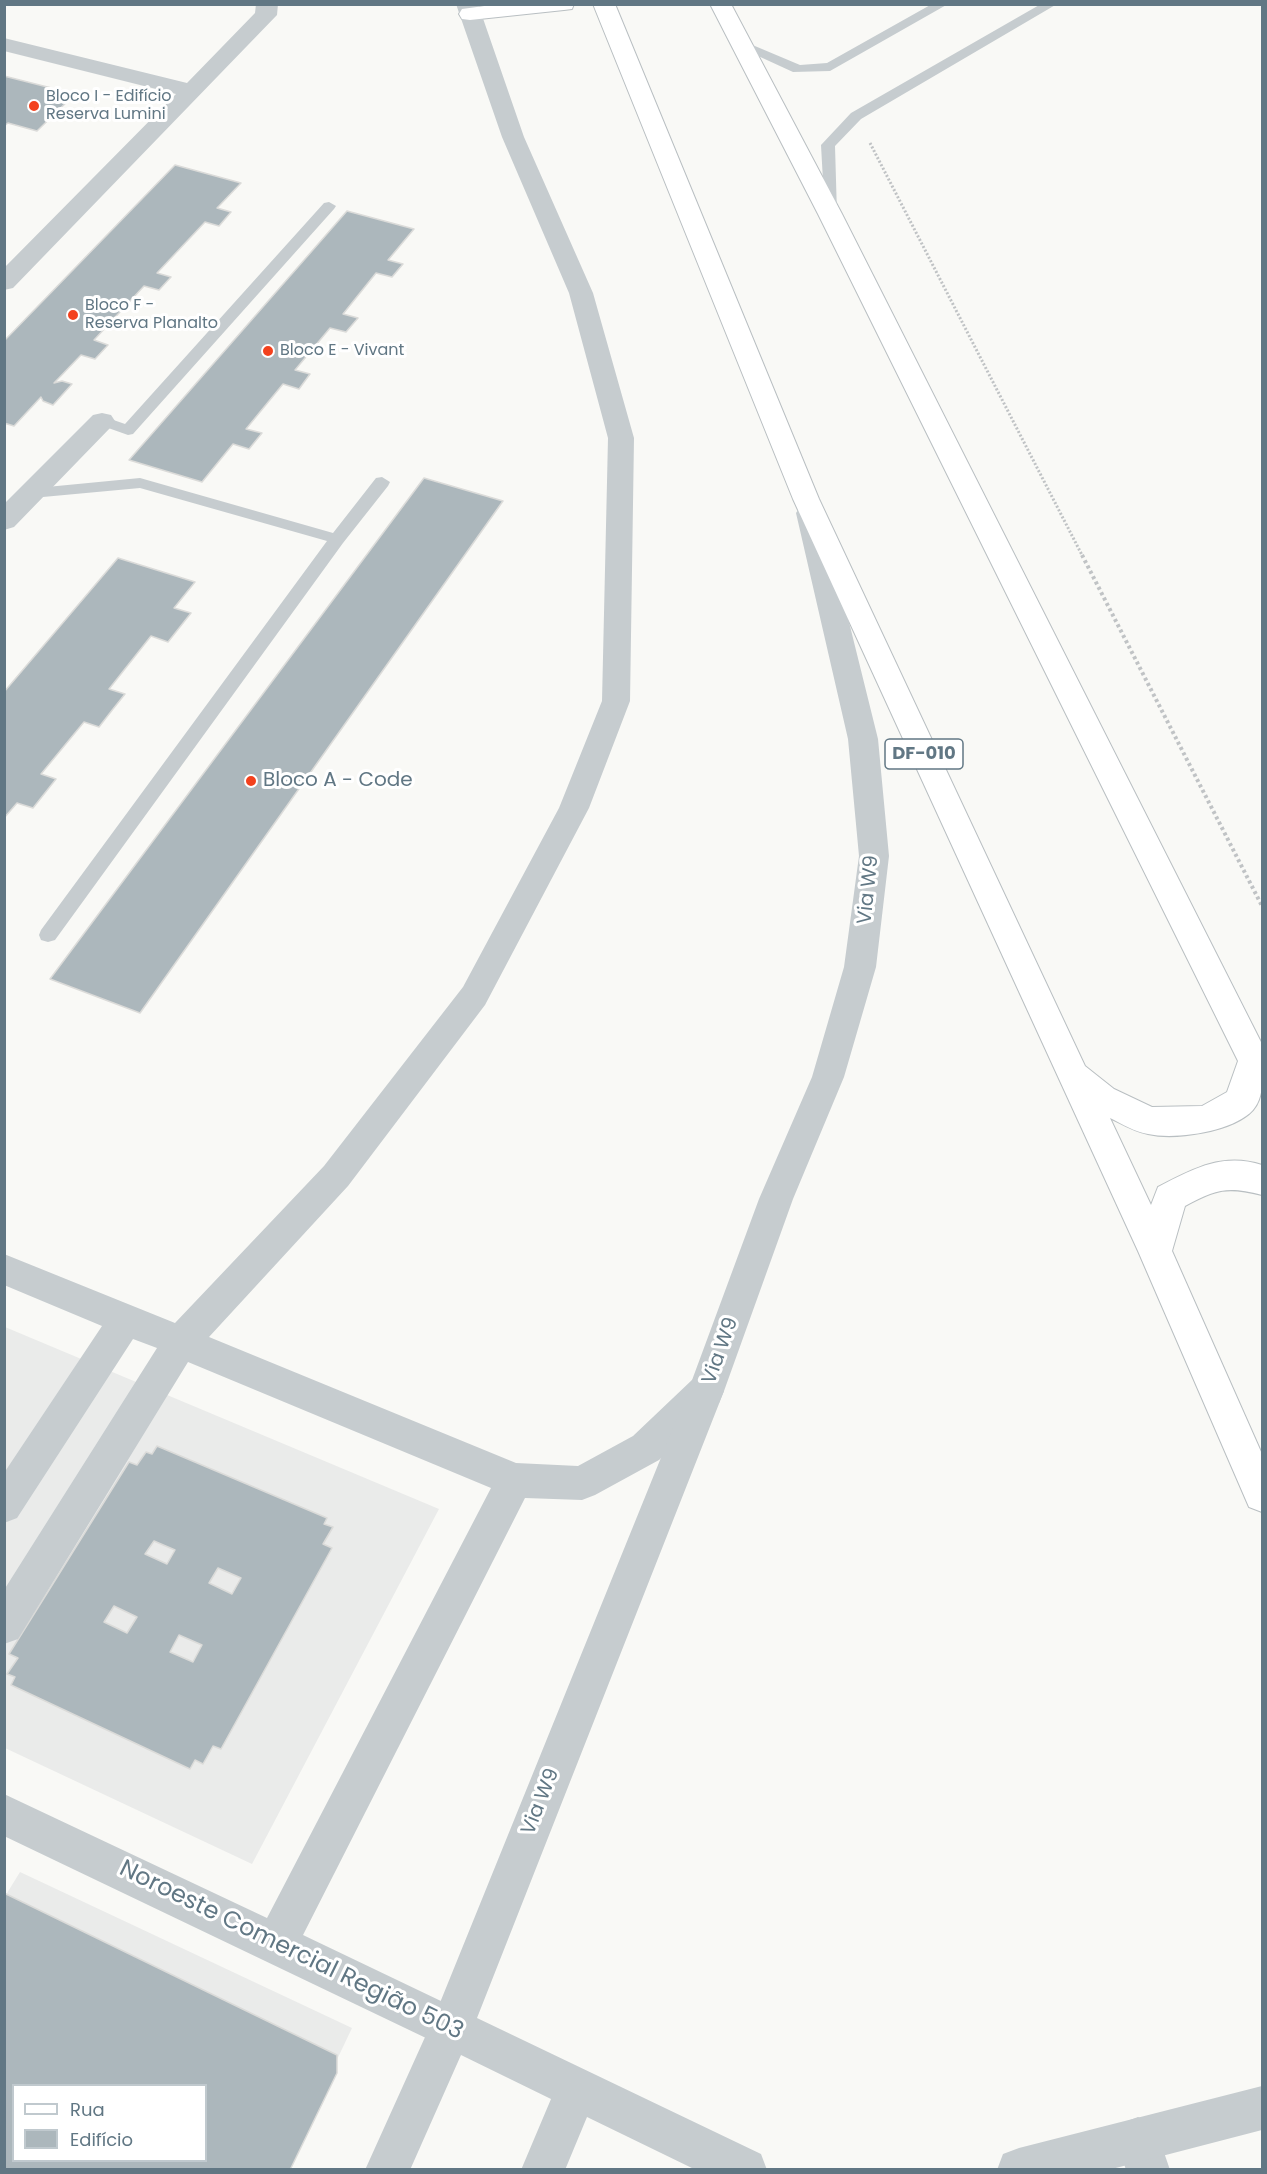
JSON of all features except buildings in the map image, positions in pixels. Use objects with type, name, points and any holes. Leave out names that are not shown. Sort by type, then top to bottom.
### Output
[{"type":"main road","points":[[469,9],[564,4]]},
{"type":"main road","name":"DF-010","points":[[604,4],[806,499],[1155,1251],[1263,1495]]},
{"type":"main road","points":[[720,4],[738,44],[830,214],[1259,1067],[1240,1101],[1206,1120],[1149,1121],[1102,1099],[1072,1073]]},
{"type":"main road","points":[[1155,1251],[1170,1197],[1210,1176],[1255,1177],[1263,1181]]},
{"type":"street","points":[[4,283],[266,15],[267,4]]},
{"type":"street","points":[[4,1626],[180,1343],[336,1176],[474,996],[574,808],[616,701],[621,438],[581,293],[513,137],[469,9]]},
{"type":"street","points":[[4,44],[192,91]]},
{"type":"street","points":[[4,521],[102,421]]},
{"type":"street","name":"Via W9","points":[[387,2169],[451,2028],[706,1391],[776,1199],[828,1077],[860,967],[874,856],[863,739],[806,499]]},
{"type":"street","points":[[4,1269],[125,1321],[515,1480],[582,1483],[646,1448],[706,1391]]},
{"type":"street","points":[[4,1506],[125,1321]]},
{"type":"street","points":[[276,1944],[515,1480]]},
{"type":"street","name":"Noroeste Comercial Região 503","points":[[4,1814],[745,2169]]},
{"type":"street","points":[[543,2169],[577,2089]]},
{"type":"street","points":[[1019,2169],[1143,2154],[1263,2108]]},
{"type":"lane","points":[[738,44],[798,69],[830,67],[942,4]]},
{"type":"lane","points":[[830,214],[828,145],[856,116],[1051,4]]},
{"type":"lane","points":[[102,421],[128,430],[329,206]]},
{"type":"lane","points":[[48,935],[337,539],[382,482]]},
{"type":"lane","points":[[32,494],[140,483],[337,539]]},
{"type":"path","points":[[856,116],[1263,906]]},
{"type":"shaded area","points":[[5,1327],[439,1509],[252,1864],[5,1748]]},
{"type":"shaded area","points":[[20,1872],[352,2028],[285,2169],[5,2170],[4,1898]]},
{"type":"place","name":"Bloco I - Edifício Reserva Lumini","points":[[34,106]]},
{"type":"place","name":"Bloco F - Reserva Planalto","points":[[73,315]]},
{"type":"place","name":"Bloco E - Vivant","points":[[268,351]]},
{"type":"place","name":"Bloco A - Code","points":[[251,781]]}]
